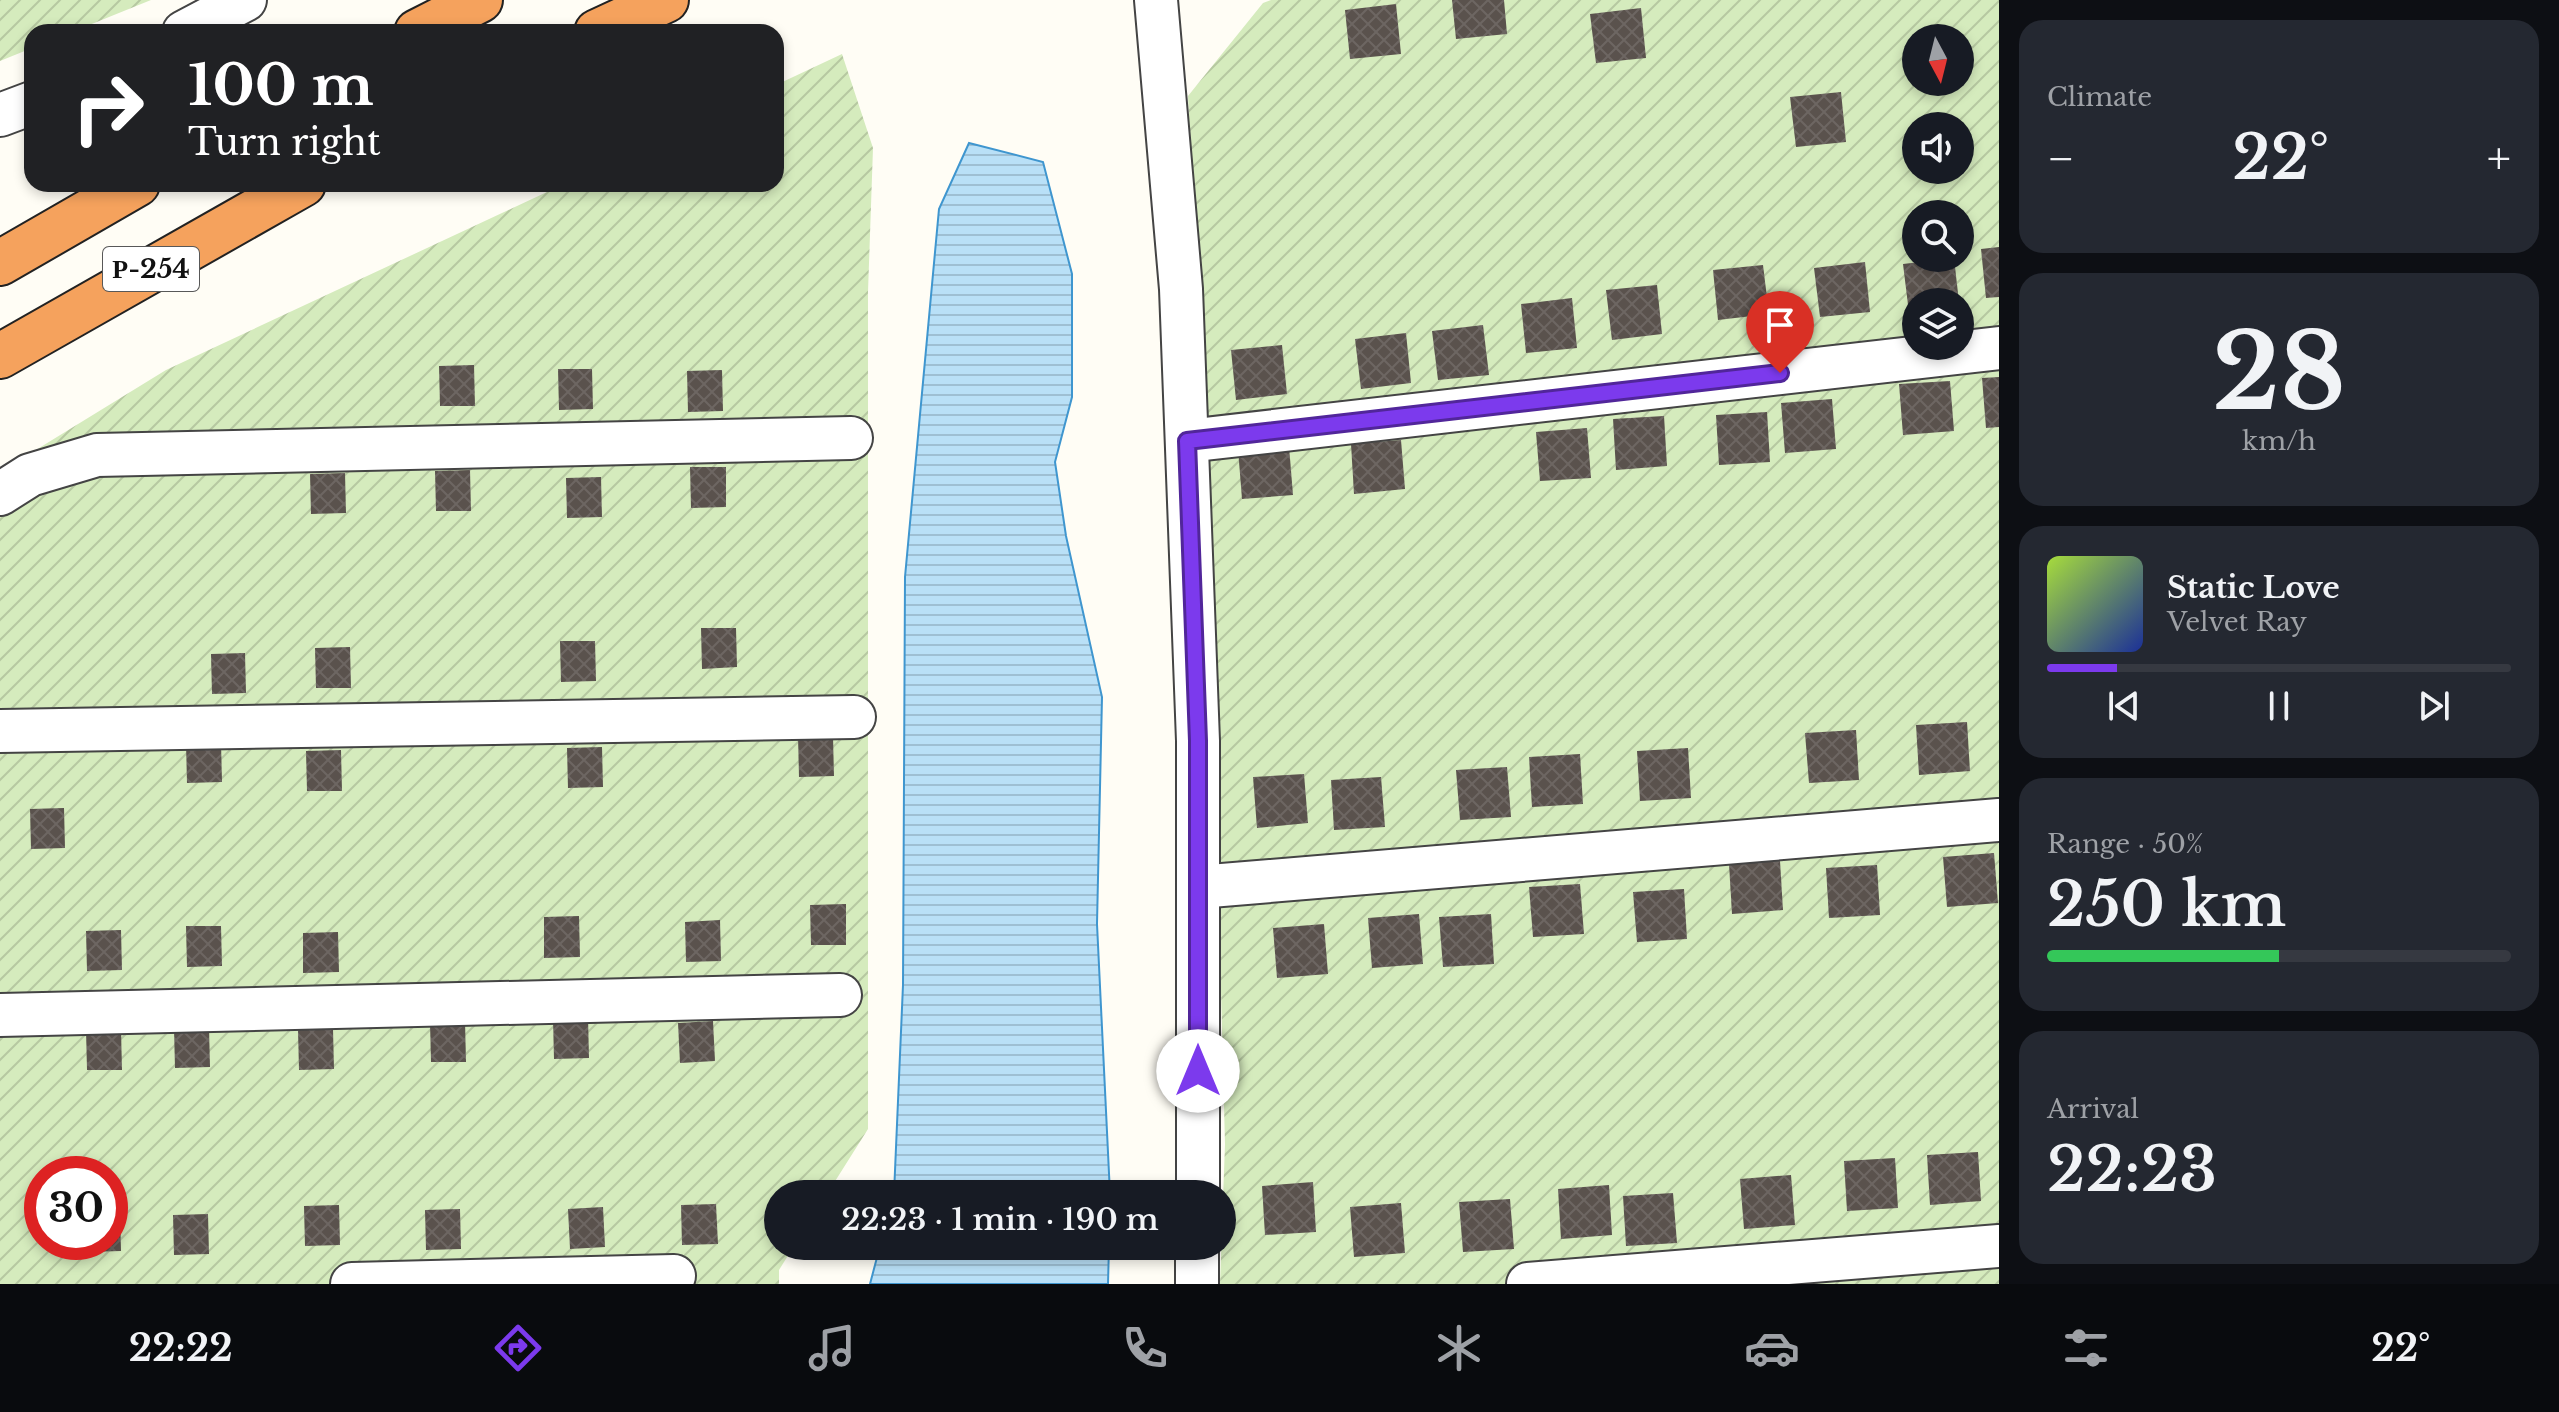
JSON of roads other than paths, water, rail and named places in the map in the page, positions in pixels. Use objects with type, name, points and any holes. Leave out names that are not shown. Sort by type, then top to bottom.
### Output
[{"type":"highway","points":[[433,24],[480,0]]},
{"type":"highway","points":[[614,24],[666,0]]},
{"type":"highway","name":"Р-254","points":[[0,263],[123,192]]},
{"type":"highway","name":"Р-254","points":[[0,356],[289,192]]},
{"type":"street","points":[[199,24],[245,0]]},
{"type":"street","points":[[1156,0],[1181,289],[1198,741],[1198,1180]]},
{"type":"street","points":[[0,115],[24,106]]},
{"type":"street","points":[[1187,441],[1999,348]]},
{"type":"street","points":[[0,494],[30,475],[97,455],[851,438]]},
{"type":"street","points":[[0,731],[854,717]]},
{"type":"street","points":[[1198,887],[1999,820]]},
{"type":"street","points":[[0,1015],[840,995]]},
{"type":"street","points":[[1528,1284],[1999,1246]]},
{"type":"street","points":[[1197,1260],[1197,1284]]},
{"type":"street","points":[[352,1284],[674,1276]]},
{"type":"water","points":[[969,143],[1043,162],[1072,274],[1072,397],[1055,462],[1066,536],[1102,697],[1097,924],[1109,1180],[895,1180],[903,985],[905,577],[939,209]]},
{"type":"water","points":[[876,1260],[1109,1260],[1108,1284],[870,1284]]}]
